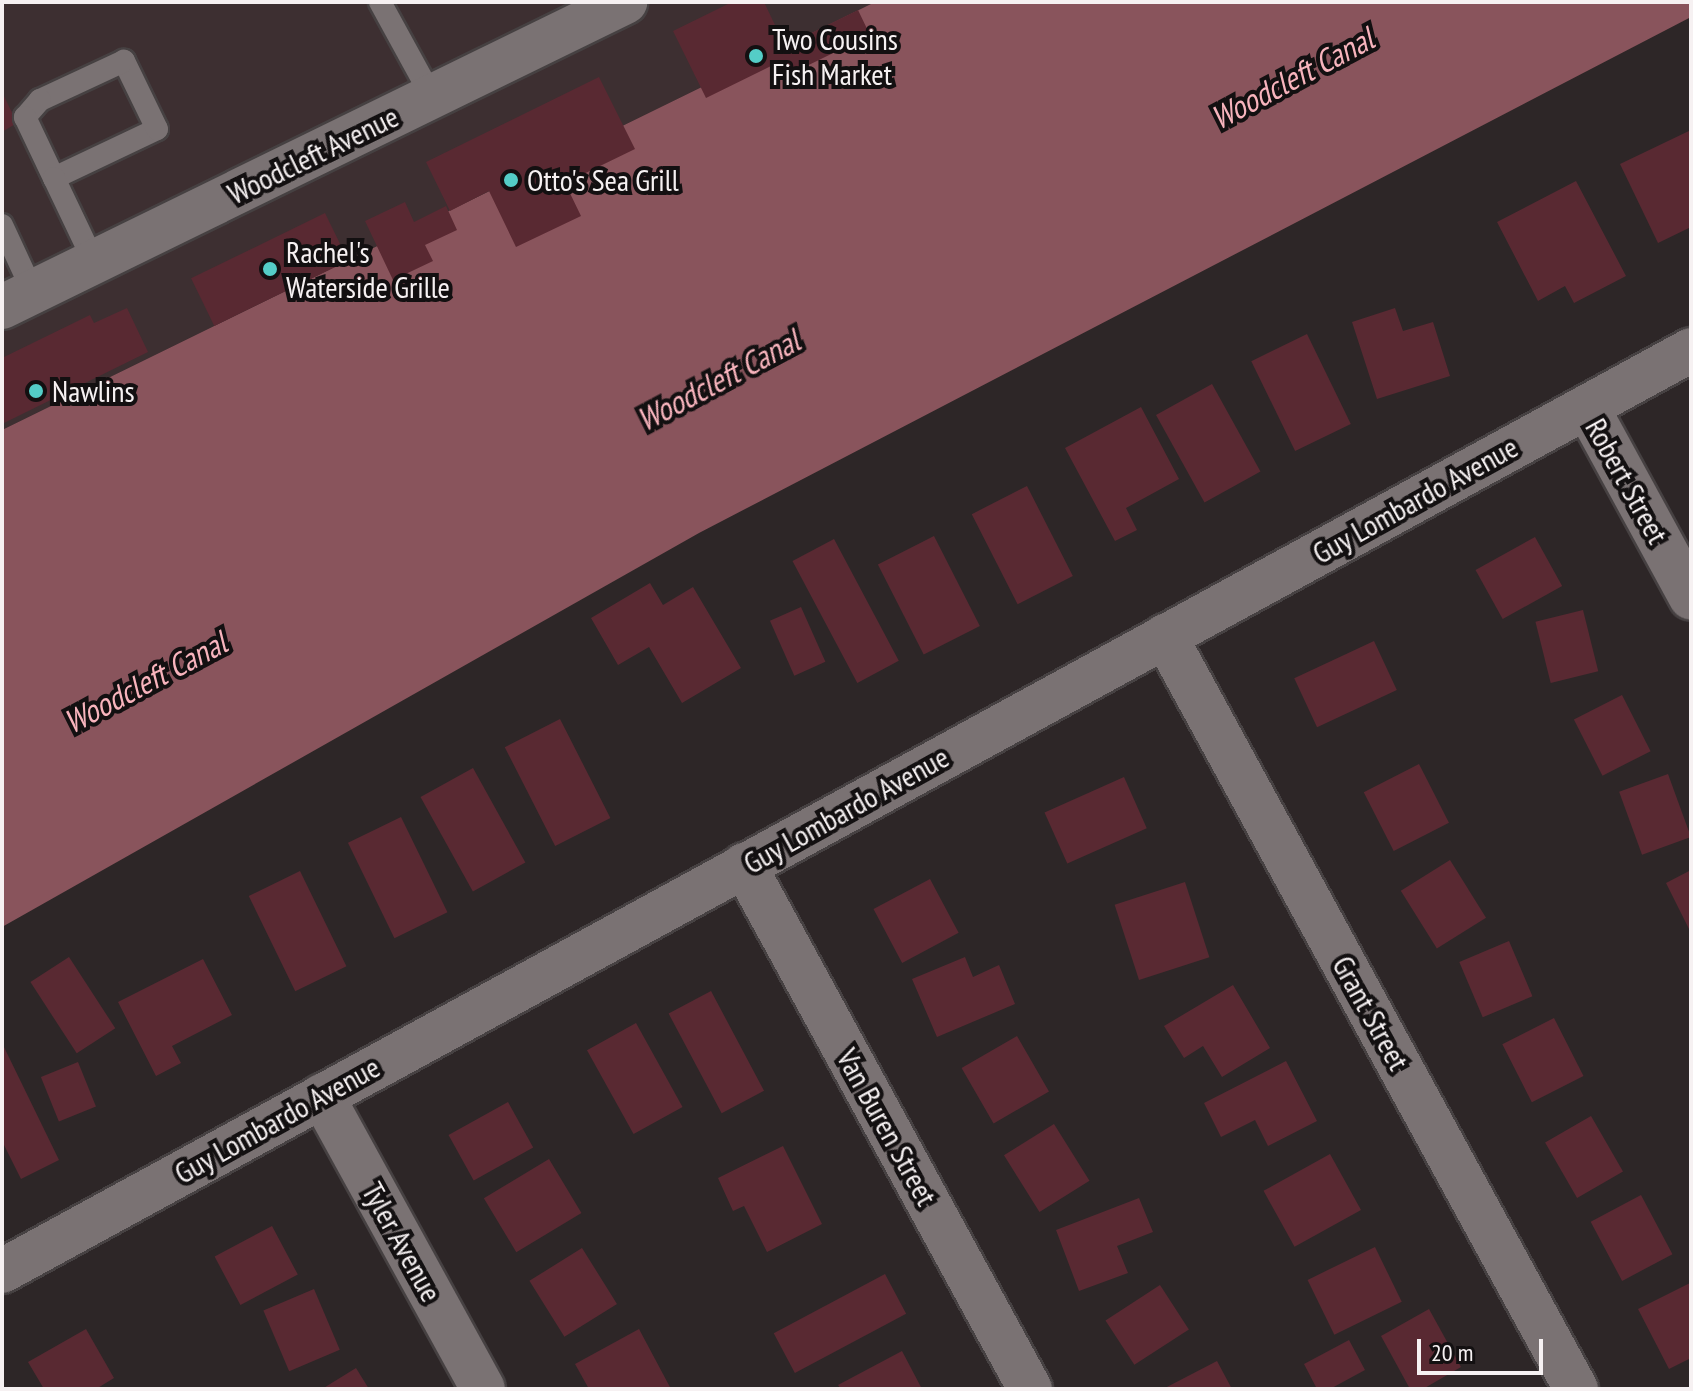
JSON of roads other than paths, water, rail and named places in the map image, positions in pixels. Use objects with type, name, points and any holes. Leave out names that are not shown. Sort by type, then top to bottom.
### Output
[{"type":"street","name":"Woodcleft Avenue","points":[[17,300],[625,2]]},
{"type":"street","name":"Guy Lombardo Avenue","points":[[2,1271],[1691,350]]},
{"type":"street","name":"Robert Street","points":[[1587,407],[1691,598]]},
{"type":"street","name":"Grant Street","points":[[1165,636],[1576,1389]]},
{"type":"street","name":"Van Buren Street","points":[[744,865],[1030,1389]]},
{"type":"street","name":"Tyler Avenue","points":[[322,1096],[483,1389]]},
{"type":"lane","points":[[380,2],[432,97]]},
{"type":"lane","points":[[54,178],[157,129],[124,61],[40,100],[25,117],[54,178],[94,262]]},
{"type":"lane","points":[[2,225],[17,300]]},
{"type":"water","name":"Woodcleft Canal","points":[[875,2],[1691,2],[1691,17],[699,533],[2,927],[2,430]]},
{"type":"place","name":"Two Cousins Fish Market","points":[[756,56]]},
{"type":"place","name":"Otto's Sea Grill","points":[[511,180]]},
{"type":"place","name":"Rachel's Waterside Grille","points":[[270,269]]},
{"type":"place","name":"Nawlins","points":[[36,391]]}]
